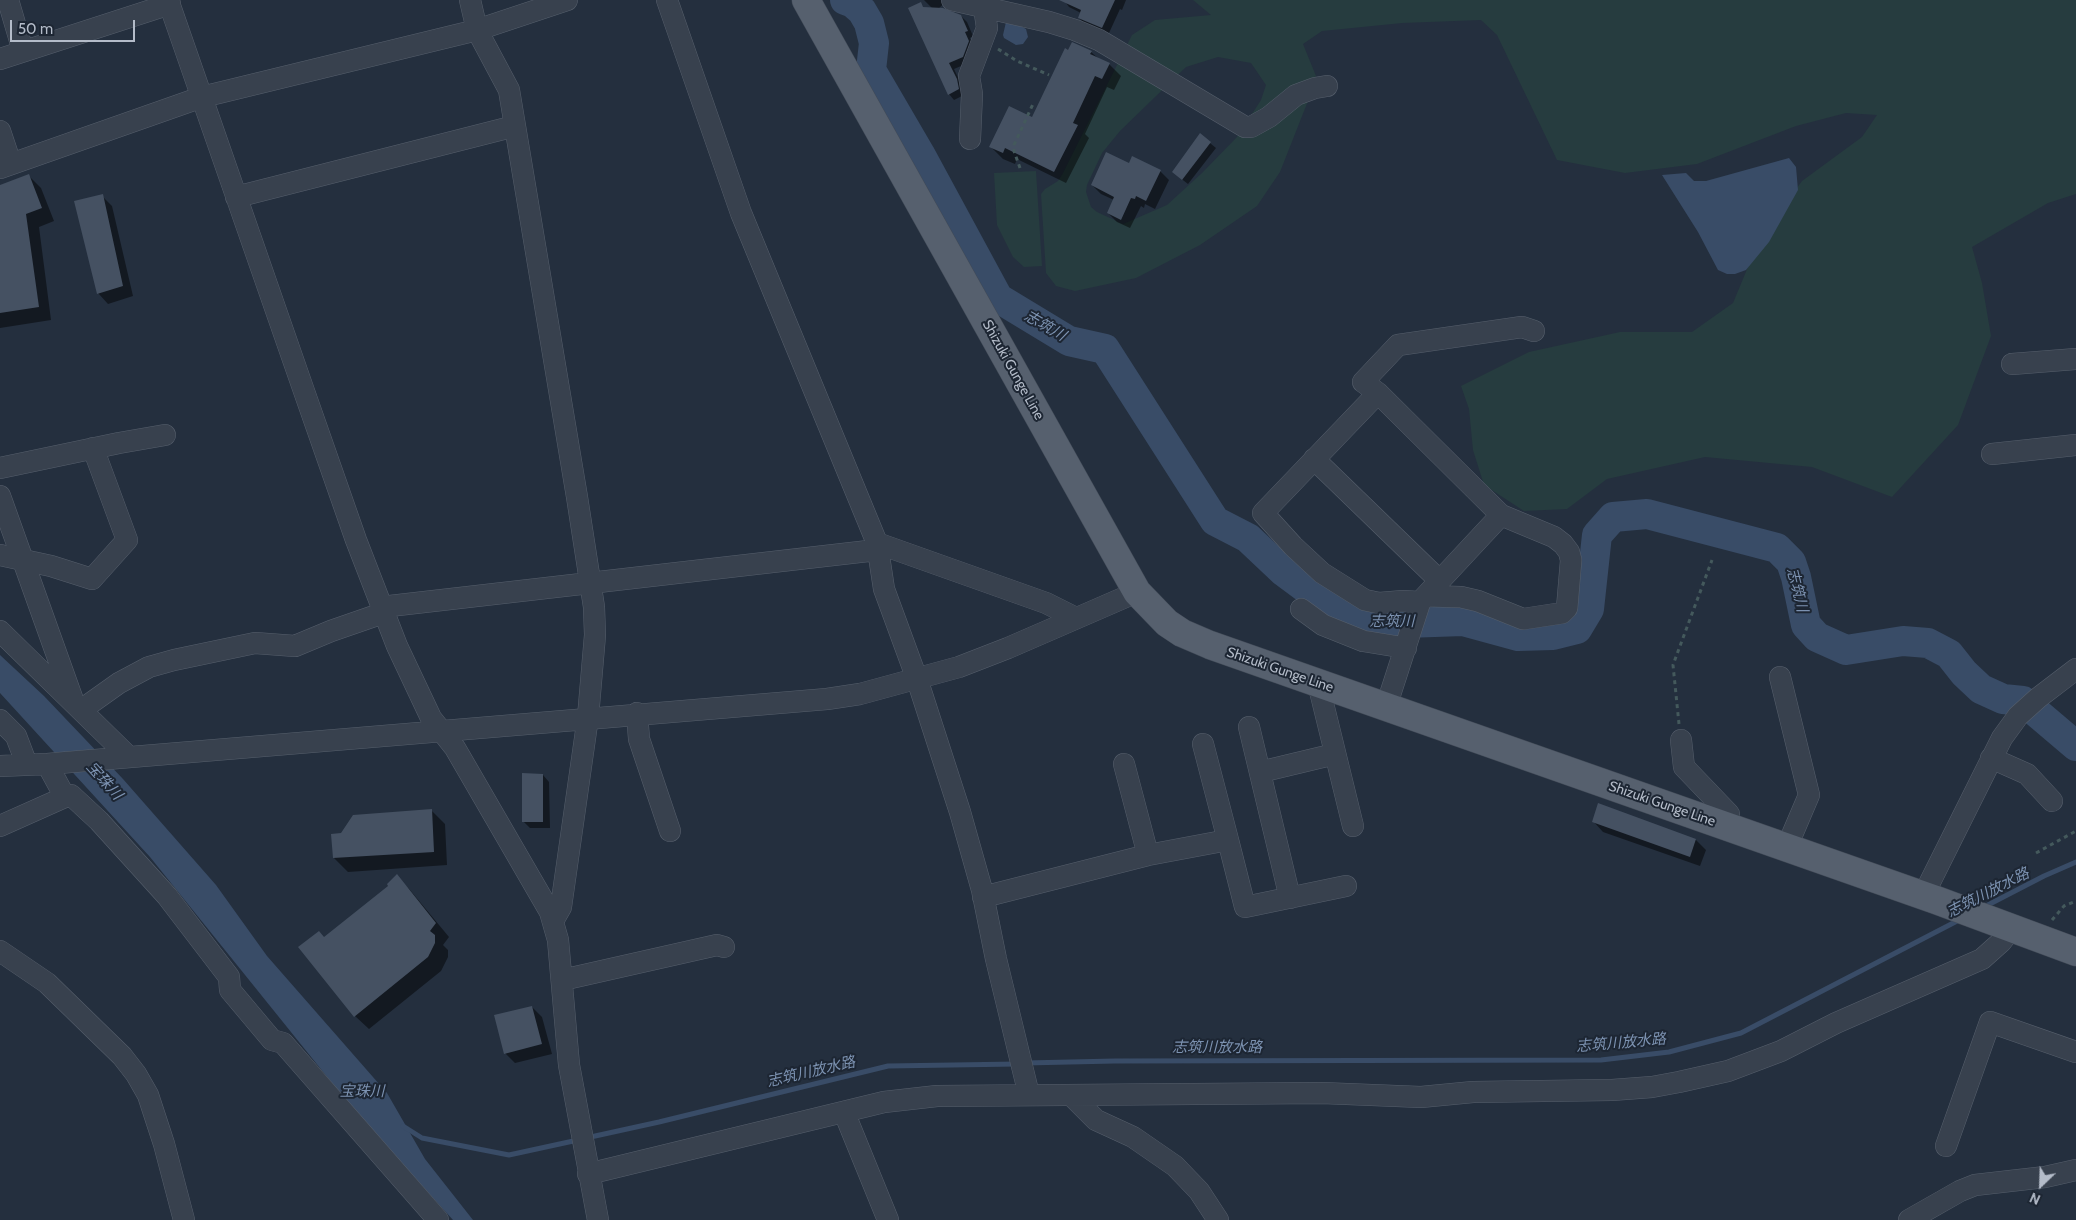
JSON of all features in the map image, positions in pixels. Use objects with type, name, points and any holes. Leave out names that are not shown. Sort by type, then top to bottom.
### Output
[{"type":"main road","name":"Shizuki Gunge Line","points":[[806,0],[1137,592],[1167,623],[1189,636],[1318,683],[1929,898],[2076,952]]},
{"type":"street","points":[[8,0],[23,51]]},
{"type":"street","points":[[470,0],[477,30],[509,90],[590,583],[595,635],[588,717],[561,907],[553,921]]},
{"type":"street","points":[[0,131],[6,166],[202,97],[477,30],[567,0]]},
{"type":"street","points":[[667,0],[741,213],[877,547],[884,589],[917,679],[960,812],[983,897],[1028,1096]]},
{"type":"street","points":[[0,58],[169,2],[382,610],[412,680],[431,718],[455,748],[550,912],[558,940],[569,1065],[576,1110],[598,1220]]},
{"type":"street","points":[[967,3],[1049,22],[1099,40],[1245,127],[1251,127],[1269,117],[1296,95],[1327,86]]},
{"type":"street","points":[[967,3],[987,28],[970,71],[978,101],[970,139]]},
{"type":"street","points":[[236,197],[515,126]]},
{"type":"street","points":[[1378,393],[1263,513],[1293,546],[1322,573],[1365,600],[1379,603],[1426,597],[1461,597],[1478,601],[1523,619],[1562,614],[1566,608],[1571,560],[1569,552],[1563,544],[1554,538],[1501,515],[1378,393],[1363,382],[1398,346],[1522,327],[1534,331]]},
{"type":"street","points":[[2012,364],[2076,359]]},
{"type":"street","points":[[0,468],[165,435]]},
{"type":"street","points":[[1992,454],[2076,446]]},
{"type":"street","points":[[0,555],[51,566],[92,579],[127,540],[93,448]]},
{"type":"street","points":[[1314,459],[1426,597]]},
{"type":"street","points":[[0,496],[77,707]]},
{"type":"street","points":[[1386,707],[1408,642],[1426,597],[1501,515]]},
{"type":"street","points":[[77,707],[149,667],[174,660],[255,644],[296,646],[382,610],[877,547],[1046,603],[1076,618]]},
{"type":"street","points":[[0,766],[120,758],[588,717],[827,699],[860,694],[959,667],[992,655],[1137,592]]},
{"type":"street","points":[[1301,609],[1323,626],[1363,641],[1408,642]]},
{"type":"street","points":[[0,631],[77,707],[120,758]]},
{"type":"street","points":[[1929,898],[1991,758],[2002,738],[2018,716],[2076,669]]},
{"type":"street","points":[[1780,677],[1809,795],[1786,848]]},
{"type":"street","points":[[1318,683],[1353,826]]},
{"type":"street","points":[[636,714],[639,739],[670,831]]},
{"type":"street","points":[[0,720],[16,736],[65,798]]},
{"type":"street","points":[[1249,728],[1290,898]]},
{"type":"street","points":[[1681,740],[1684,767],[1729,814],[1728,828]]},
{"type":"street","points":[[1203,744],[1245,907],[1346,886]]},
{"type":"street","points":[[1260,772],[1335,754]]},
{"type":"street","points":[[1991,758],[2027,774],[2052,801]]},
{"type":"street","points":[[1124,764],[1148,856]]},
{"type":"street","points":[[0,826],[71,795],[167,896],[229,977],[230,990],[272,1040],[283,1042],[438,1220]]},
{"type":"street","points":[[983,897],[1148,856],[1228,840]]},
{"type":"street","points":[[588,1170],[884,1102],[937,1096],[1322,1093],[1421,1097],[1483,1091],[1612,1090],[1652,1087],[1728,1071],[1774,1054],[1844,1019],[1982,958],[2001,942],[2011,929]]},
{"type":"street","points":[[562,980],[717,945],[724,947]]},
{"type":"street","points":[[0,951],[37,974],[59,993],[122,1056],[136,1074],[148,1095],[164,1144],[184,1220]]},
{"type":"street","points":[[1946,1146],[1990,1022],[2076,1052]]},
{"type":"street","points":[[1072,1096],[1096,1120],[1133,1137],[1175,1166],[1199,1191],[1218,1220]]},
{"type":"street","points":[[844,1112],[888,1220]]},
{"type":"street","points":[[1909,1220],[1960,1191],[1975,1185],[2045,1177],[2076,1170]]},
{"type":"path","points":[[1016,61],[1049,75]]},
{"type":"path","points":[[1020,168],[1014,151],[1014,145],[1033,104]]},
{"type":"path","points":[[1681,740],[1673,666],[1712,560]]},
{"type":"path","points":[[2036,852],[2076,831]]},
{"type":"path","points":[[2037,938],[2064,906],[2076,901]]},
{"type":"green space","points":[[1193,0],[2076,0],[2076,194],[2048,203],[1972,247],[1982,283],[1991,336],[1958,425],[1892,497],[1812,467],[1705,457],[1607,479],[1567,509],[1524,511],[1484,485],[1473,450],[1469,409],[1461,386],[1529,352],[1620,332],[1692,332],[1733,303],[1760,238],[1802,181],[1862,137],[1877,115],[1846,113],[1796,126],[1697,164],[1625,173],[1557,160],[1497,35],[1481,20],[1402,23],[1322,31],[1303,44],[1316,76],[1280,172],[1257,206],[1200,245],[1136,278],[1075,291],[1056,286],[1046,273],[1041,194],[1045,189],[1058,181],[1063,173],[1132,35],[1155,20],[1211,15]],"holes":[[[1218,57],[1251,63],[1266,85],[1261,100],[1237,137],[1167,205],[1123,224],[1097,212],[1091,207],[1086,192],[1087,185],[1102,153],[1120,131],[1186,67]]]},
{"type":"green space","points":[[1036,171],[1042,266],[1024,267],[1013,257],[997,225],[994,173]]},
{"type":"water","points":[[1006,22],[1013,22],[1026,29],[1028,37],[1023,44],[1016,45],[1004,38]]},
{"type":"water","points":[[1789,158],[1796,167],[1798,190],[1769,242],[1746,270],[1735,274],[1727,274],[1718,270],[1698,232],[1662,175],[1686,173],[1694,181],[1706,181]]},
{"type":"water","name":"宝珠川","points":[[0,655],[44,696],[123,779],[216,885],[267,956],[387,1093],[425,1159],[473,1220],[453,1220],[357,1114],[150,857],[0,693]]},
{"type":"building","points":[[1059,0],[1115,0],[1102,28],[1078,18],[1081,10]]},
{"type":"building","points":[[921,2],[923,7],[943,8],[961,15],[968,31],[965,32],[969,41],[963,57],[949,63],[957,79],[959,89],[948,95],[908,8]]},
{"type":"building","points":[[1072,42],[1092,51],[1090,54],[1110,63],[1102,79],[1095,76],[1073,123],[1078,125],[1054,172],[1005,148],[1003,153],[989,147],[1009,106],[1032,117],[1065,48],[1068,50]]},
{"type":"building","points":[[1200,133],[1211,142],[1182,180],[1172,172]]},
{"type":"building","points":[[1106,152],[1129,163],[1132,156],[1161,170],[1146,201],[1136,196],[1135,199],[1131,198],[1121,220],[1107,213],[1114,197],[1091,185]]},
{"type":"building","points":[[29,174],[42,208],[26,214],[39,307],[0,313],[0,185]]},
{"type":"building","points":[[103,194],[123,286],[97,294],[74,201]]},
{"type":"building","points":[[522,773],[543,774],[543,822],[522,822]]},
{"type":"building","points":[[1598,803],[1696,839],[1690,857],[1592,822]]},
{"type":"building","points":[[432,809],[434,852],[333,858],[331,834],[341,833],[353,815]]},
{"type":"building","points":[[397,874],[436,923],[430,931],[435,935],[435,943],[428,957],[354,1017],[298,947],[319,931],[324,937],[388,886],[387,884]]},
{"type":"building","points":[[532,1006],[542,1044],[504,1054],[494,1015]]},
{"type":"waterway","name":"志筑川","points":[[845,0],[853,3],[862,11],[869,23],[874,43],[871,70],[920,154],[998,298],[1069,341],[1105,349],[1215,521],[1248,538],[1284,572],[1342,615],[1355,622],[1377,624],[1463,621],[1518,636],[1553,635],[1577,629],[1589,609],[1597,535],[1613,517],[1647,514],[1777,548],[1791,562],[1806,625],[1817,637],[1846,650],[1903,641],[1928,643],[1949,654],[1964,673],[1981,689],[2003,699],[2023,701],[2076,746]]},
{"type":"waterway","name":"志筑川放水路","points":[[1984,907],[2076,862]]},
{"type":"waterway","name":"志筑川放水路","points":[[1025,1063],[1115,1061],[1601,1060],[1669,1052],[1741,1033],[1961,919]]},
{"type":"waterway","name":"志筑川放水路","points":[[586,1138],[888,1066],[1017,1064]]},
{"type":"waterway","name":"志筑川放水路","points":[[403,1126],[422,1138],[509,1155],[578,1140]]}]
